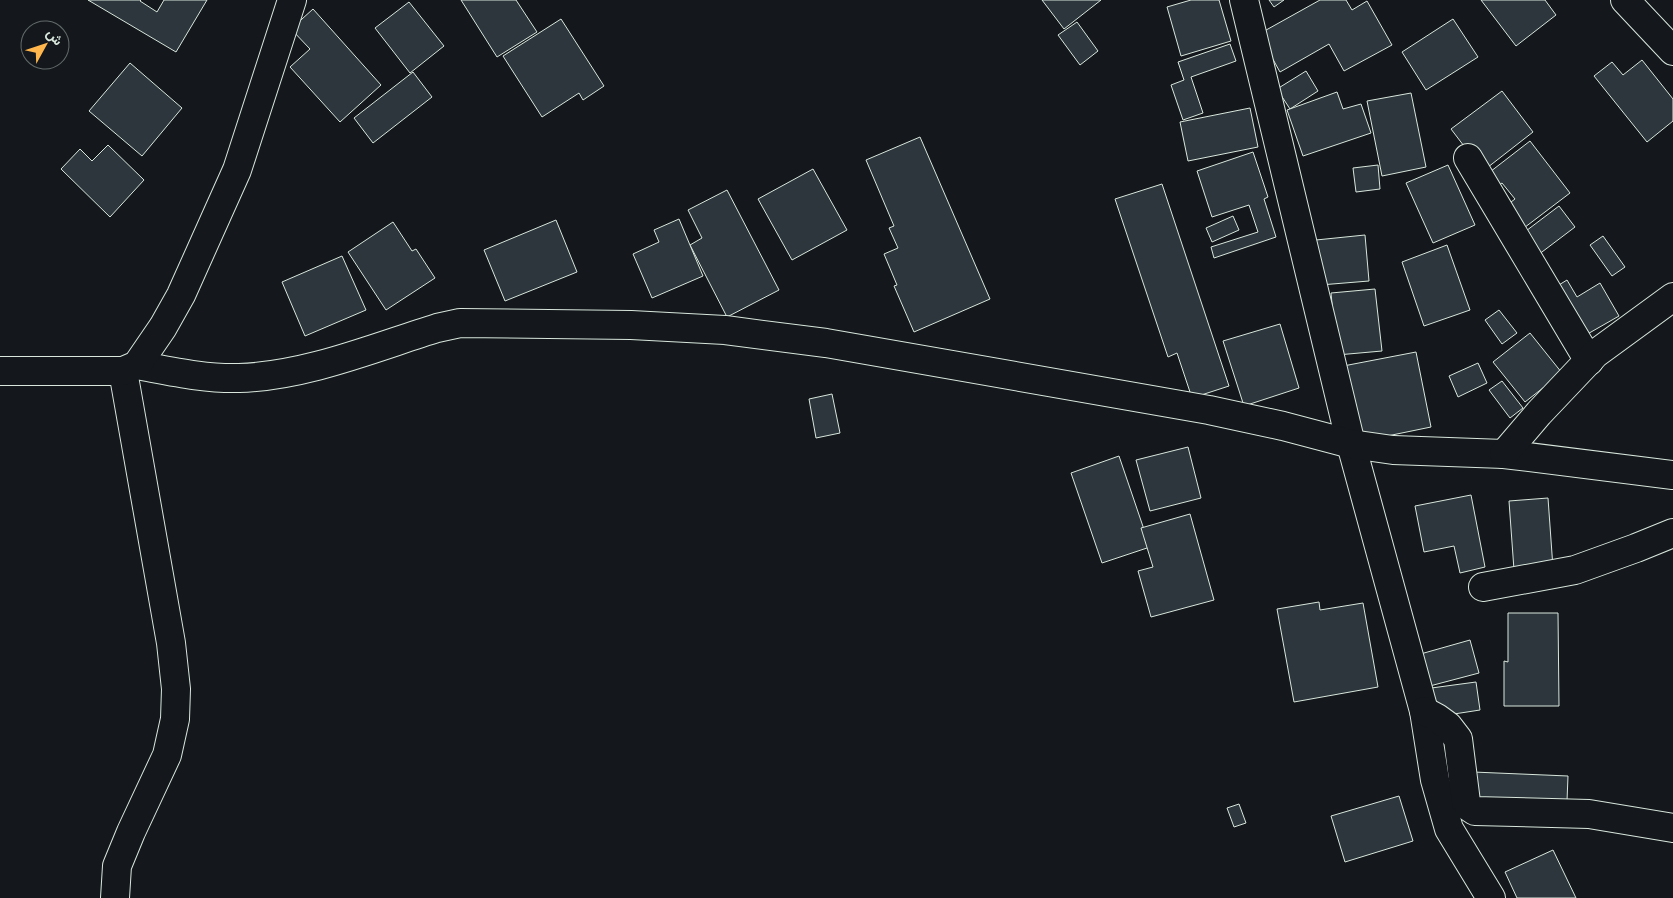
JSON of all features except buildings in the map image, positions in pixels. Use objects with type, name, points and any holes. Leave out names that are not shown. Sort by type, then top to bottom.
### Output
[{"type":"street","points":[[114,898],[118,866],[130,832],[167,755],[175,719],[176,690],[171,643],[130,368],[163,326],[181,295],[237,170],[292,0]]},
{"type":"street","points":[[1244,0],[1350,444],[1424,711],[1435,780],[1450,829],[1491,898]]},
{"type":"street","points":[[1625,0],[1673,51]]},
{"type":"street","points":[[1468,158],[1589,361]]},
{"type":"street","points":[[1504,454],[1539,413],[1595,354],[1673,297]]},
{"type":"street","points":[[0,371],[130,368],[188,375],[238,378],[300,371],[437,328],[460,323],[631,325],[725,330],[826,343],[1209,410],[1283,426],[1350,444],[1393,450],[1504,454],[1673,476]]},
{"type":"street","points":[[1483,587],[1575,570],[1673,533]]},
{"type":"street","points":[[1424,711],[1448,726],[1458,739],[1466,802],[1475,810],[1589,814],[1673,828]]}]
